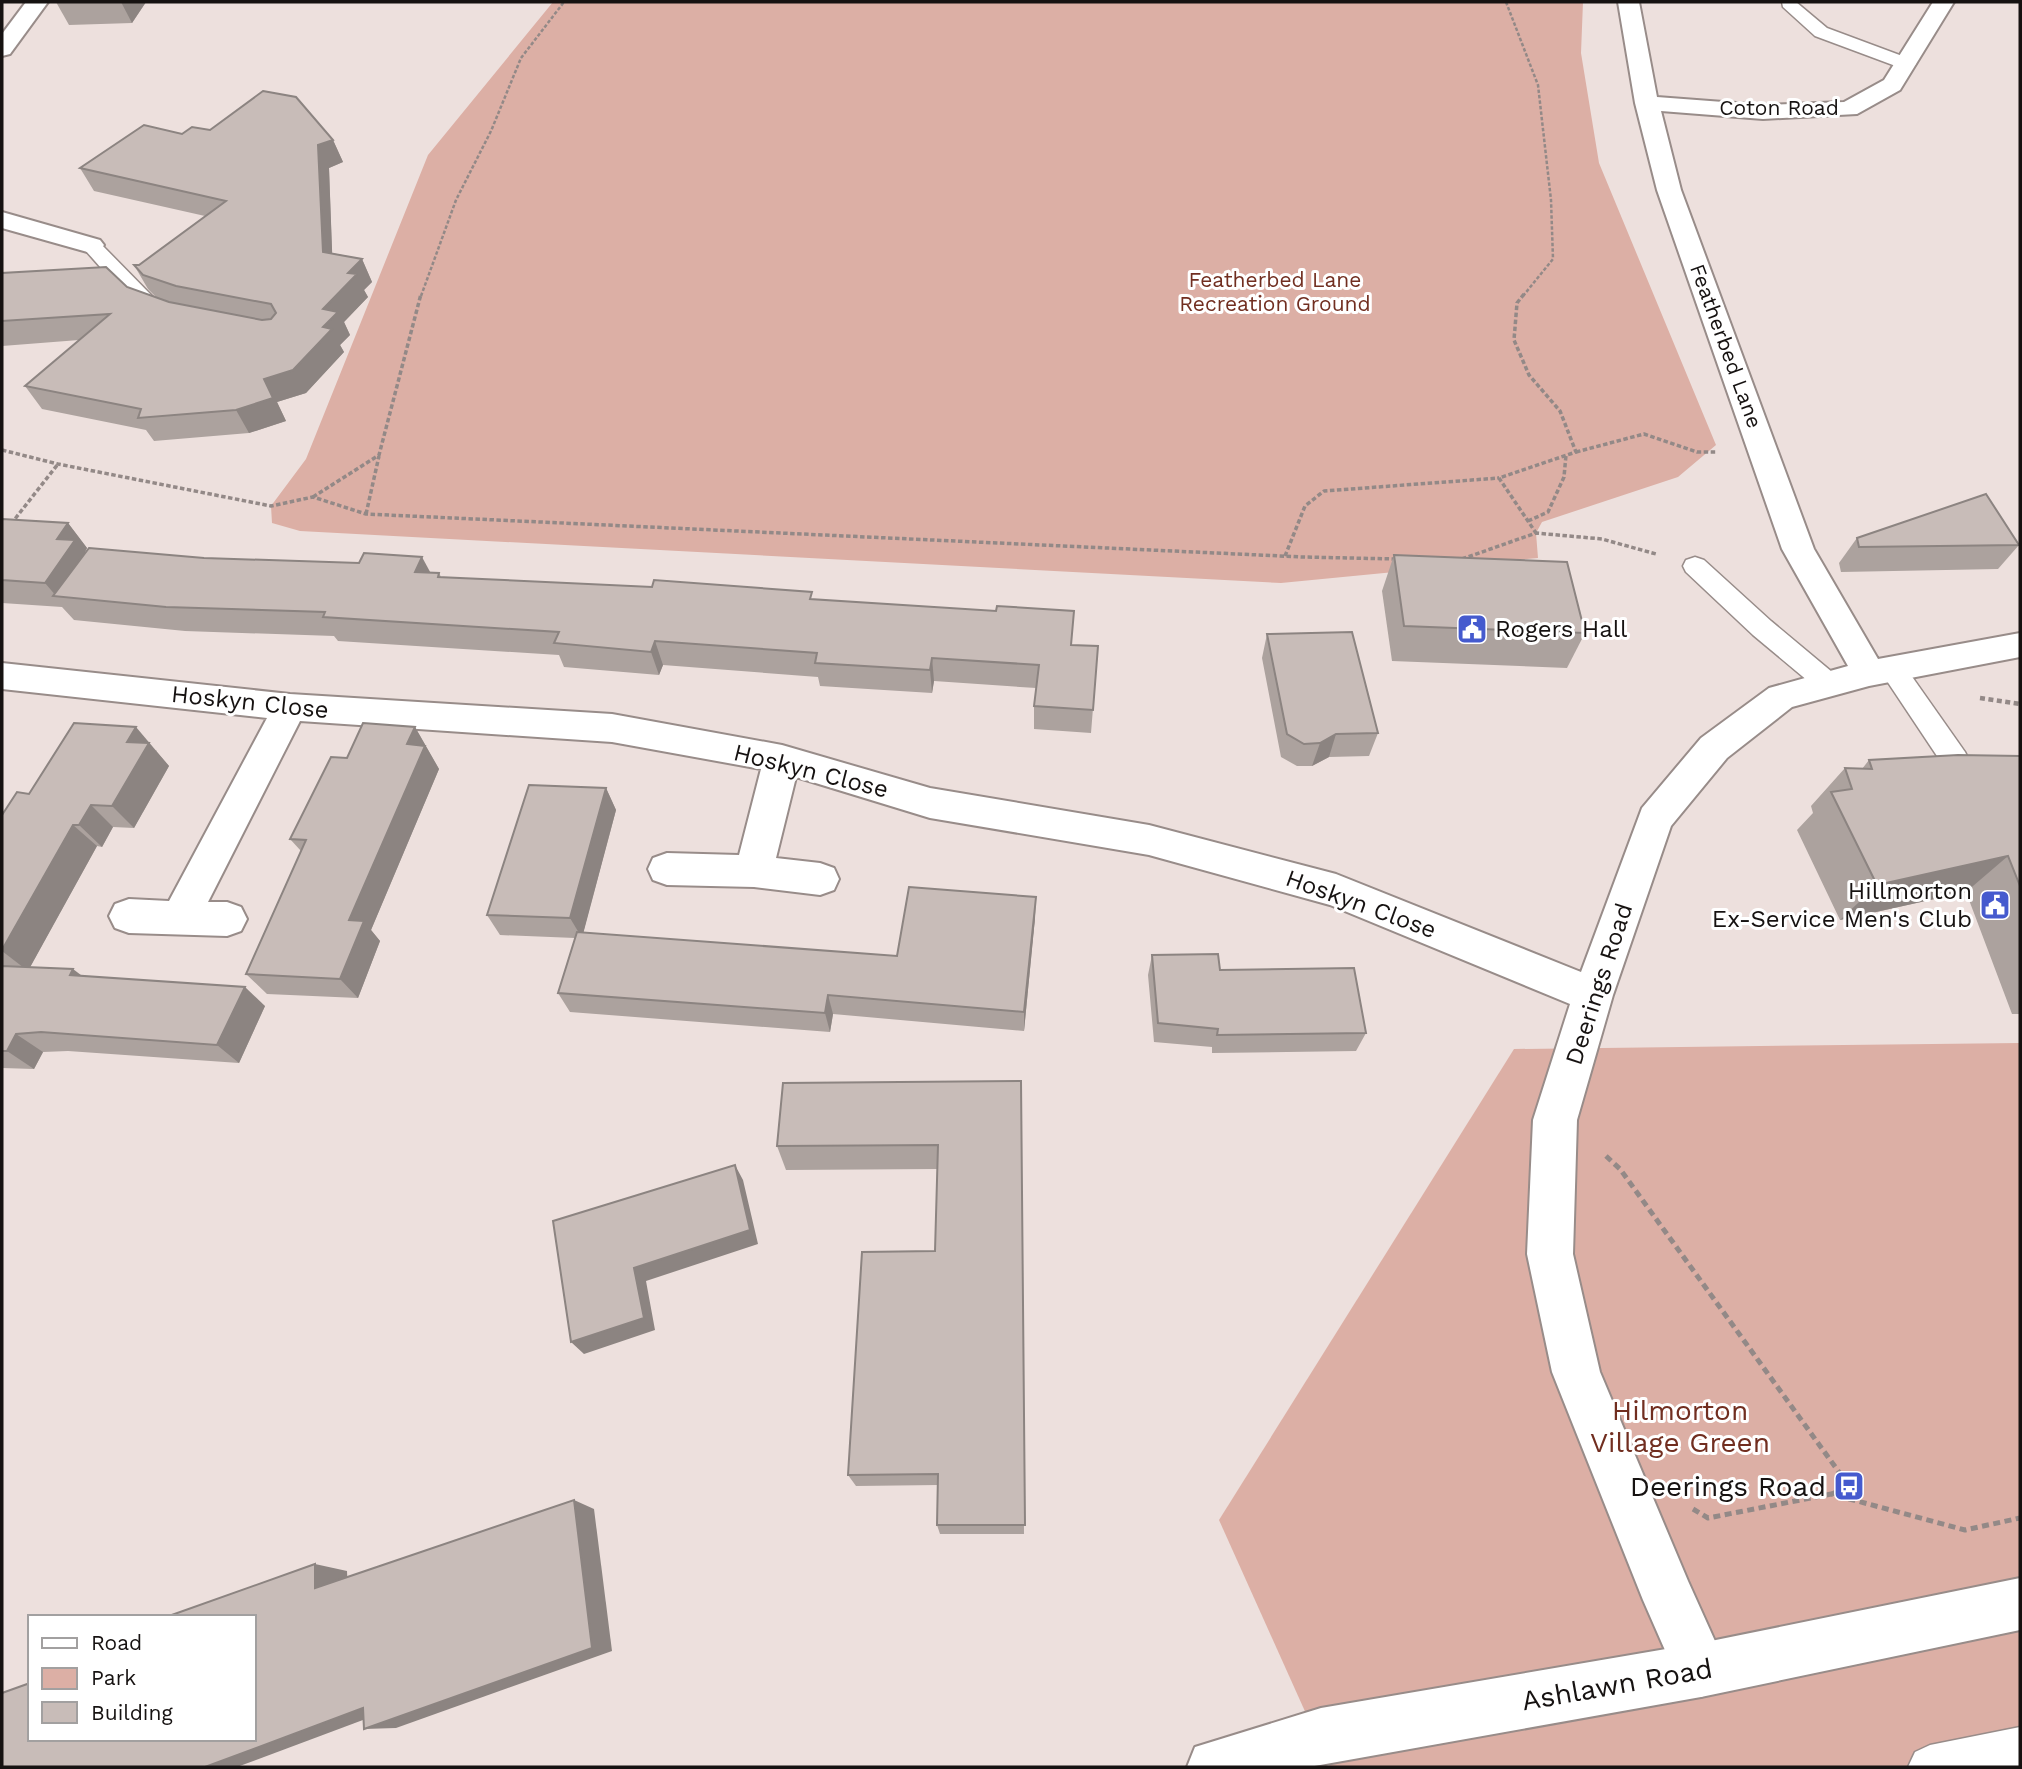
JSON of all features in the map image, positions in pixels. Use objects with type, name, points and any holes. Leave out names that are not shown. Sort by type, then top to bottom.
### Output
[{"type":"main road","points":[[2,48],[37,2]]},
{"type":"main road","name":"Featherbed Lane","points":[[1628,2],[1647,103],[1669,190],[1798,549],[1863,675]]},
{"type":"main road","name":"Coton Road","points":[[1647,103],[1763,112],[1849,109],[1892,85],[1943,2]]},
{"type":"main road","points":[[2,220],[91,245]]},
{"type":"main road","name":"Deerings Road","points":[[1701,1670],[1576,1372],[1550,1254],[1555,1120],[1593,995],[1655,819],[1714,748],[1781,697],[1863,675],[2020,645]]},
{"type":"main road","name":"Hoskyn Close","points":[[2,676],[290,707],[612,728],[782,759],[930,803],[1149,840],[1336,890],[1593,995]]},
{"type":"main road","points":[[181,916],[290,707]]},
{"type":"main road","points":[[754,870],[782,759]]},
{"type":"main road","points":[[667,869],[754,870],[820,880]]},
{"type":"main road","points":[[129,916],[227,919]]},
{"type":"main road","name":"Ashlawn Road","points":[[1215,1767],[1321,1736],[1701,1670],[2020,1604]]},
{"type":"lane","points":[[1789,4],[1821,33],[1907,64]]},
{"type":"lane","points":[[91,245],[149,304],[184,317]]},
{"type":"lane","points":[[1695,566],[1762,628],[1913,699],[1955,760]]},
{"type":"lane","points":[[1930,1767],[2020,1748]]},
{"type":"path","points":[[366,514],[415,311],[456,200],[491,131],[521,58],[564,2]]},
{"type":"path","points":[[1506,2],[1538,86],[1551,200],[1553,259],[1517,303],[1514,340],[1530,375],[1560,411],[1576,452]]},
{"type":"path","points":[[1285,556],[1305,506],[1324,491],[1499,478],[1566,455],[1644,434],[1697,453],[1764,452]]},
{"type":"path","points":[[2,450],[58,464],[271,506],[313,497],[379,455]]},
{"type":"path","points":[[1528,521],[1548,512],[1564,477],[1566,455]]},
{"type":"path","points":[[8,528],[58,464]]},
{"type":"path","points":[[1499,478],[1536,533]]},
{"type":"path","points":[[313,497],[366,514],[1285,556],[1407,559]]},
{"type":"path","points":[[1460,560],[1536,533],[1602,539],[1695,566]]},
{"type":"path","points":[[1913,699],[1970,697],[2020,704]]},
{"type":"path","points":[[1602,1152],[1628,1180],[1849,1486],[1831,1494],[1708,1518],[1686,1505]]},
{"type":"path","points":[[1831,1494],[1965,1530],[2020,1518]]},
{"type":"green space","name":"Featherbed Lane Recreation Ground","points":[[553,2],[1583,2],[1581,53],[1599,163],[1716,445],[1678,477],[1542,522],[1536,533],[1538,558],[1281,583],[300,531],[272,523],[271,506],[306,459],[428,155]]},
{"type":"green space","name":"Hilmorton Village Green","points":[[2020,1043],[2020,1767],[1330,1767],[1219,1520],[1514,1049]]},
{"type":"building","points":[[263,91],[296,97],[333,140],[318,145],[323,252],[362,259],[348,273],[357,274],[323,309],[338,312],[323,327],[332,329],[293,370],[264,379],[273,398],[236,410],[138,418],[141,409],[25,386],[110,314],[2,321],[2,273],[106,267],[127,287],[169,302],[262,320],[271,319],[276,313],[271,304],[176,286],[143,275],[134,265],[139,265],[226,201],[80,168],[144,125],[182,134],[192,127],[210,130]]},
{"type":"building","points":[[1986,494],[2019,545],[1859,547],[1857,538]]},
{"type":"building","points":[[2,519],[68,523],[57,539],[75,540],[45,583],[2,580]]},
{"type":"building","points":[[89,548],[204,558],[359,563],[364,553],[422,557],[415,572],[439,573],[438,577],[652,587],[654,580],[812,592],[810,599],[996,611],[997,606],[1074,611],[1071,645],[1098,646],[1093,710],[1034,706],[1039,665],[932,658],[930,670],[815,663],[817,653],[655,641],[651,652],[554,643],[559,632],[323,617],[325,612],[166,607],[53,596]]},
{"type":"building","points":[[1394,555],[1567,562],[1585,633],[1404,626]]},
{"type":"building","points":[[1352,632],[1378,733],[1336,734],[1320,743],[1304,744],[1287,734],[1267,634]]},
{"type":"building","points":[[74,723],[136,727],[127,742],[149,743],[112,806],[91,805],[79,825],[73,825],[2,950],[2,815],[17,792],[29,794]]},
{"type":"building","points":[[363,723],[415,727],[407,744],[425,746],[349,920],[364,921],[340,979],[246,974],[306,840],[290,839],[331,757],[347,758]]},
{"type":"building","points":[[1958,755],[2020,756],[2020,886],[2008,856],[1877,885],[1831,792],[1852,789],[1845,768],[1872,769],[1869,760]]},
{"type":"building","points":[[529,785],[606,788],[570,918],[487,915]]},
{"type":"building","points":[[909,887],[1036,897],[1024,1012],[828,995],[825,1013],[558,993],[577,932],[897,956]]},
{"type":"building","points":[[1218,954],[1220,970],[1354,968],[1366,1033],[1217,1035],[1218,1029],[1158,1023],[1152,955]]},
{"type":"building","points":[[2,966],[73,969],[70,975],[245,987],[217,1045],[41,1032],[16,1034],[7,1051],[2,1051]]},
{"type":"building","points":[[1021,1081],[1025,1525],[937,1525],[938,1474],[848,1475],[862,1252],[935,1251],[938,1145],[777,1146],[783,1083]]},
{"type":"building","points":[[735,1165],[750,1230],[634,1268],[644,1318],[571,1342],[553,1221]]},
{"type":"building","points":[[574,1500],[592,1648],[364,1729],[363,1708],[205,1767],[2,1767],[2,1693],[28,1684],[28,1741],[256,1741],[256,1615],[172,1615],[315,1564],[315,1588]]},
{"type":"place","name":"Rogers Hall","points":[[1472,629]]},
{"type":"place","name":"Hillmorton Ex-Service Men's Club","points":[[1995,905]]},
{"type":"place","name":"Deerings Road","points":[[1849,1486]]}]
